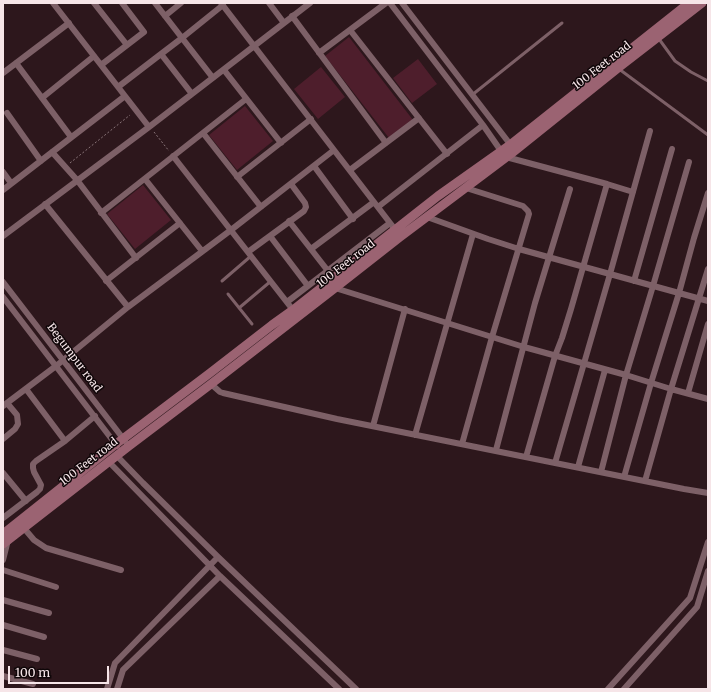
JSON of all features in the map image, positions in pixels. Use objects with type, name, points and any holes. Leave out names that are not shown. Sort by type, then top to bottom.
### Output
[{"type":"street","points":[[53,3],[149,127]]},
{"type":"street","points":[[94,3],[127,45]]},
{"type":"street","points":[[101,65],[144,32],[122,3]]},
{"type":"street","points":[[155,3],[213,78]]},
{"type":"street","points":[[165,16],[181,3]]},
{"type":"street","points":[[269,3],[284,23]]},
{"type":"street","points":[[3,236],[149,127],[310,3]]},
{"type":"street","points":[[319,53],[386,3]]},
{"type":"street","points":[[390,3],[504,154],[633,192]]},
{"type":"street","points":[[402,3],[513,148]]},
{"type":"street","name":"100 Feet road","points":[[513,148],[689,3]]},
{"type":"street","name":"100 Feet road","points":[[5,539],[108,462],[122,447],[272,325],[438,196],[513,148],[702,3]]},
{"type":"street","points":[[118,87],[182,38],[222,4],[395,230],[328,271],[287,302]]},
{"type":"street","points":[[292,16],[386,143]]},
{"type":"street","points":[[3,73],[69,23]]},
{"type":"street","points":[[350,30],[447,154]]},
{"type":"street","points":[[161,54],[192,94]]},
{"type":"street","points":[[42,98],[94,56]]},
{"type":"street","points":[[16,63],[71,137]]},
{"type":"street","points":[[224,70],[281,143]]},
{"type":"street","points":[[3,190],[125,96]]},
{"type":"street","points":[[101,213],[246,99]]},
{"type":"street","points":[[7,114],[41,160]]},
{"type":"street","points":[[350,170],[419,118]]},
{"type":"street","points":[[237,177],[310,119]]},
{"type":"street","points":[[311,249],[447,154],[483,125]]},
{"type":"street","points":[[555,463],[650,131]]},
{"type":"street","points":[[203,133],[261,207]]},
{"type":"street","points":[[634,281],[672,149]]},
{"type":"street","points":[[3,439],[16,429],[18,424],[17,415],[5,405],[56,366],[128,307],[334,150]]},
{"type":"street","points":[[52,152],[77,180],[136,258]]},
{"type":"street","name":"100 Feet road","points":[[5,539],[11,528],[122,447],[212,384],[335,288],[395,230],[427,217],[466,188],[504,154]]},
{"type":"street","points":[[174,156],[293,310]]},
{"type":"street","points":[[601,472],[626,375],[689,162]]},
{"type":"street","points":[[314,166],[353,219]]},
{"type":"street","points":[[3,172],[12,183]]},
{"type":"street","points":[[146,179],[202,251]]},
{"type":"street","points":[[250,254],[270,236],[304,210],[306,206],[305,203],[291,184]]},
{"type":"street","points":[[526,457],[607,184]]},
{"type":"street","points":[[462,444],[529,214],[527,209],[523,206],[466,188]]},
{"type":"street","points":[[496,450],[535,304],[570,189]]},
{"type":"street","points":[[624,477],[708,193]]},
{"type":"street","points":[[45,204],[128,307]]},
{"type":"street","points":[[427,217],[473,234],[549,258],[708,301]]},
{"type":"street","points":[[289,222],[328,271]]},
{"type":"street","points":[[106,281],[180,223]]},
{"type":"street","points":[[415,435],[473,234]]},
{"type":"street","points":[[270,236],[308,286]]},
{"type":"street","points":[[645,481],[671,389],[708,269]]},
{"type":"street","name":"Begumpur road","points":[[3,282],[63,360],[122,447]]},
{"type":"street","points":[[335,288],[524,347],[708,399]]},
{"type":"street","name":"Begumpur road","points":[[3,297],[95,416],[122,447]]},
{"type":"street","points":[[373,426],[405,309]]},
{"type":"street","points":[[688,393],[708,324]]},
{"type":"street","points":[[578,467],[605,370]]},
{"type":"street","points":[[212,384],[223,393],[373,426],[708,493]]},
{"type":"street","points":[[26,388],[65,441]]},
{"type":"street","points":[[11,528],[3,517],[40,489],[41,485],[34,472],[34,464],[40,457],[65,441],[95,416]]},
{"type":"street","points":[[122,447],[143,483],[356,689]]},
{"type":"street","points":[[108,462],[220,576],[339,689]]},
{"type":"street","points":[[3,472],[26,501]]},
{"type":"street","points":[[23,527],[34,540],[46,548],[121,570]]},
{"type":"street","points":[[3,560],[5,539]]},
{"type":"street","points":[[608,689],[690,598],[708,542]]},
{"type":"street","points":[[107,689],[115,663],[218,557]]},
{"type":"street","points":[[3,570],[56,587]]},
{"type":"street","points":[[624,689],[697,607],[708,571]]},
{"type":"street","points":[[117,689],[122,670],[220,576]]},
{"type":"street","points":[[3,600],[49,613]]},
{"type":"street","points":[[3,625],[44,637]]},
{"type":"street","points":[[3,650],[37,659]]},
{"type":"street","points":[[3,676],[33,684]]},
{"type":"lane","points":[[472,95],[562,23]]},
{"type":"lane","points":[[658,37],[676,60],[685,68],[708,81]]},
{"type":"lane","points":[[618,68],[708,135]]},
{"type":"lane","points":[[222,281],[250,254]]},
{"type":"lane","points":[[239,308],[271,281]]},
{"type":"lane","points":[[228,294],[252,324]]},
{"type":"path","points":[[65,167],[136,111]]},
{"type":"path","points":[[149,127],[174,156]]},
{"type":"shaded area","points":[[349,37],[413,120],[389,138],[325,56]]},
{"type":"shaded area","points":[[418,59],[437,84],[412,103],[393,78]]},
{"type":"shaded area","points":[[321,67],[345,97],[318,119],[294,89]]},
{"type":"shaded area","points":[[245,106],[273,141],[237,170],[209,135]]},
{"type":"shaded area","points":[[143,185],[171,220],[135,249],[107,214]]}]
